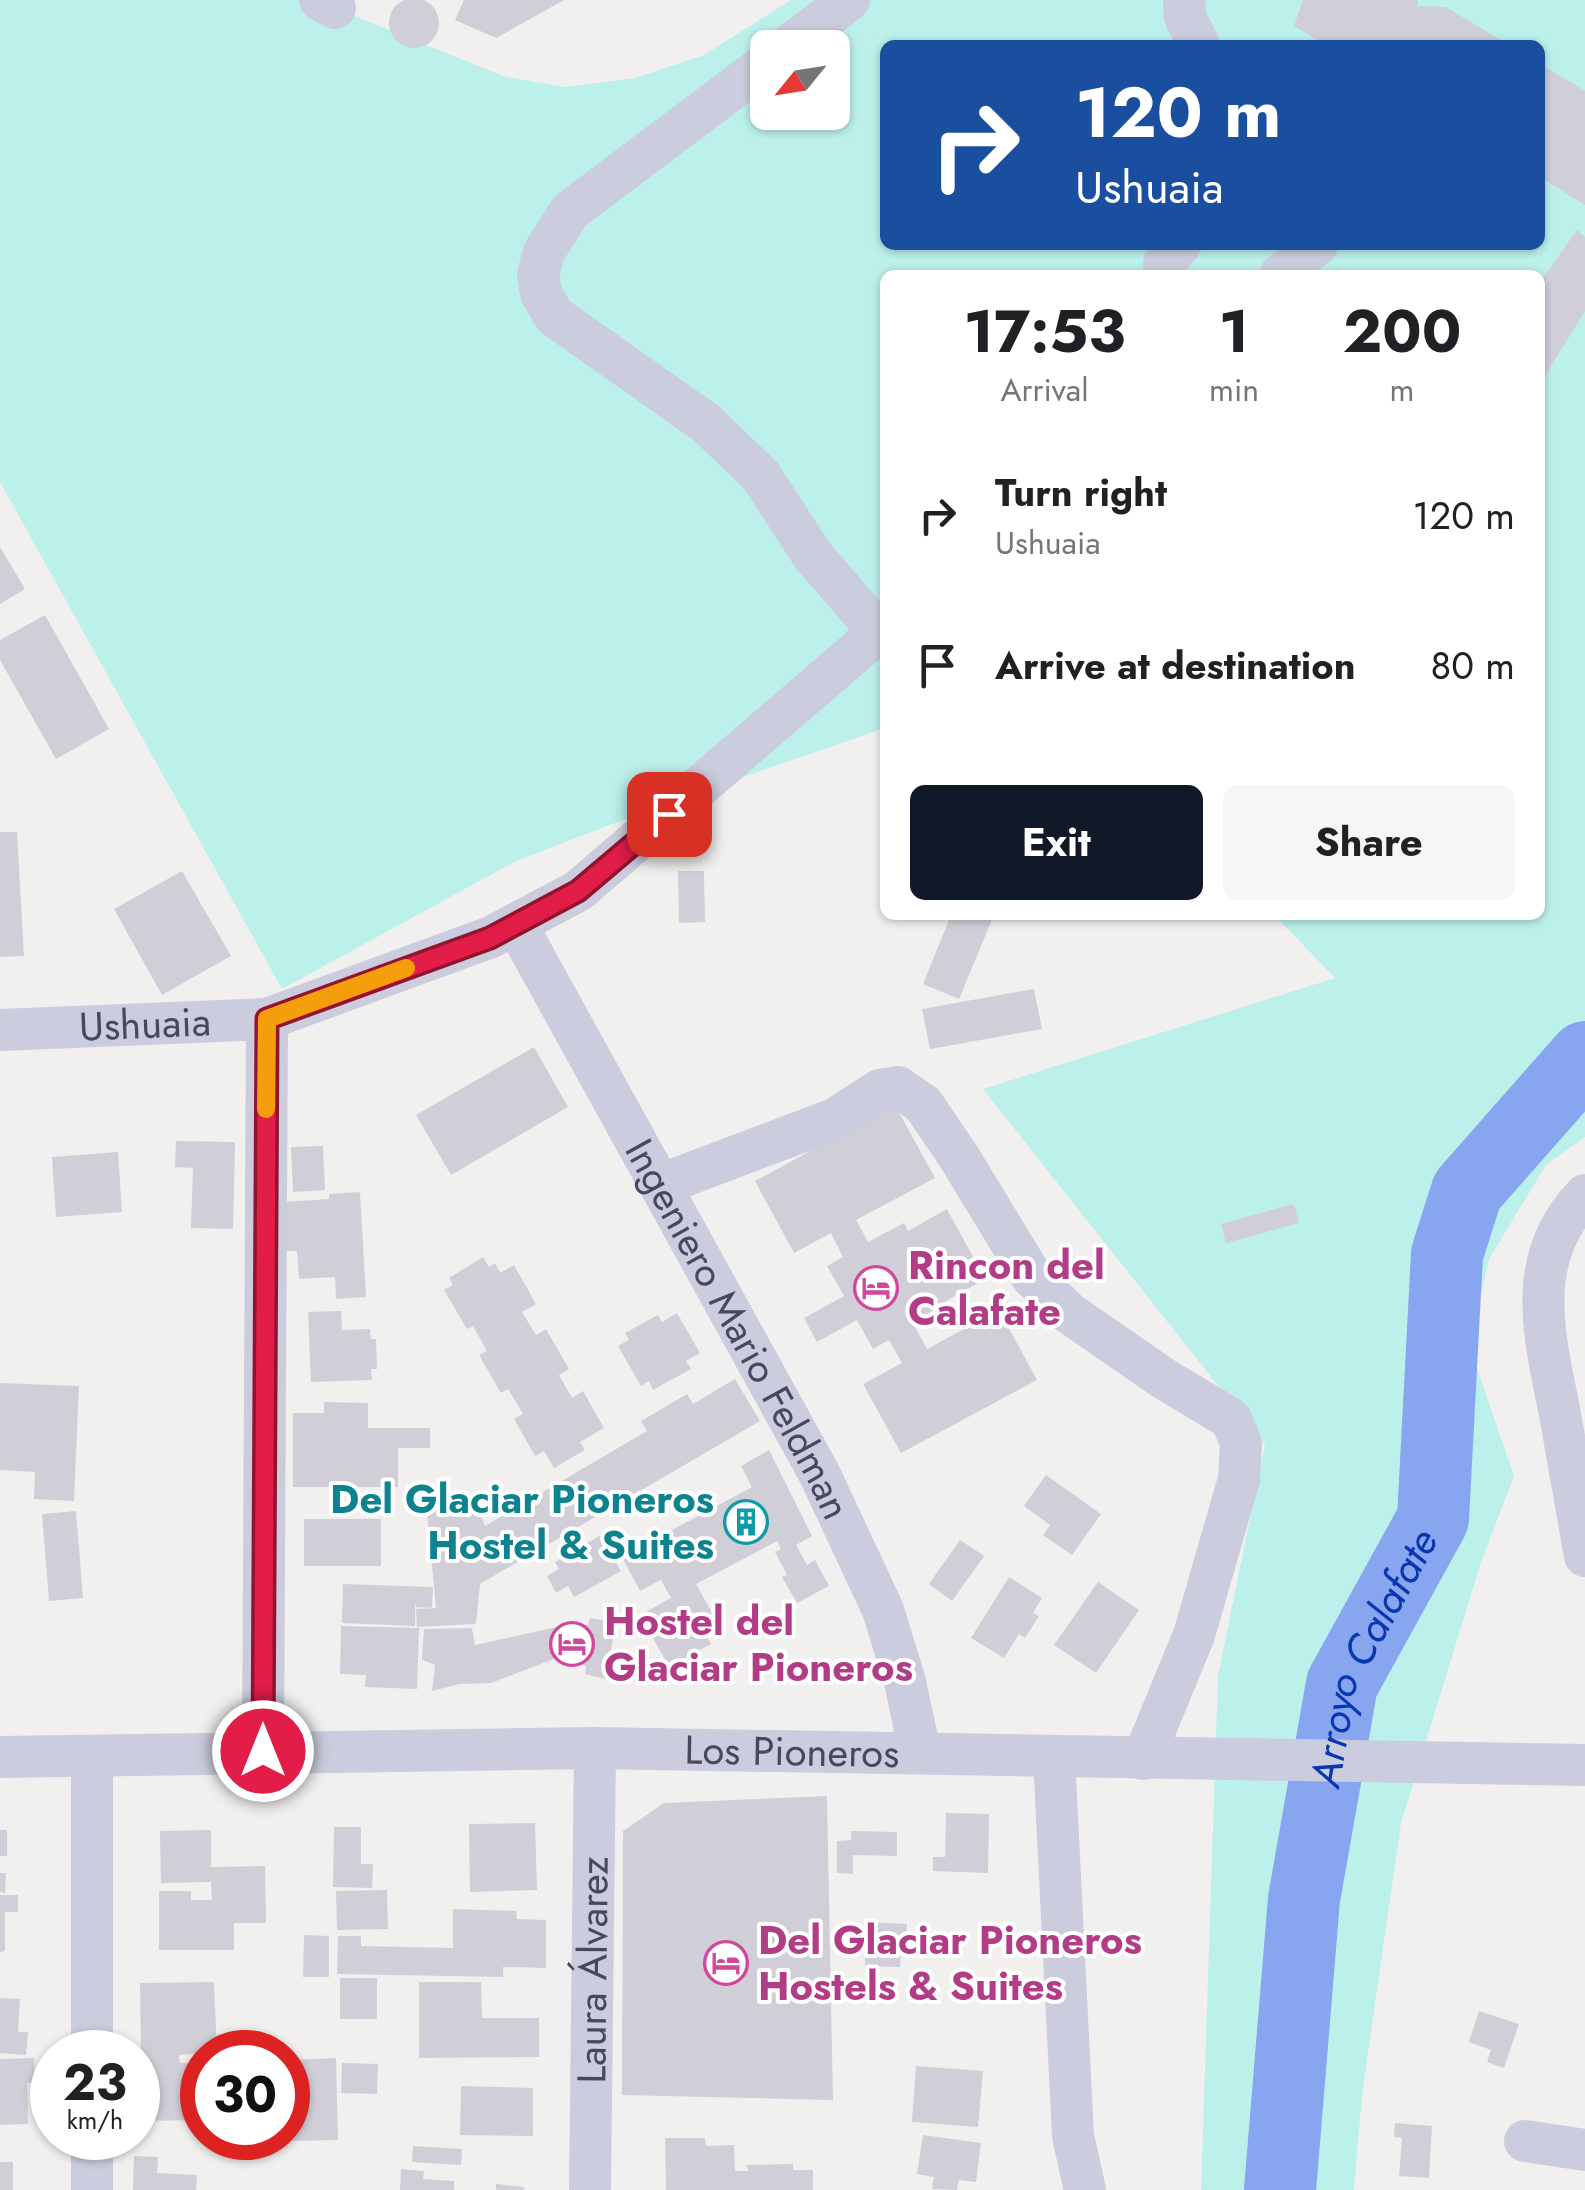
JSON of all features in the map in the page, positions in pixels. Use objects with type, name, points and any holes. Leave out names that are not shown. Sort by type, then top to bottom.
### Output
[{"type":"street","points":[[810,30],[849,0]]},
{"type":"street","points":[[1184,0],[1185,17],[1196,40]]},
{"type":"street","points":[[750,76],[570,212],[544,252],[538,274],[541,292],[554,316],[706,423],[761,476],[813,556],[880,628]]},
{"type":"street","points":[[1286,270],[1311,250]]},
{"type":"street","name":"Ushuaia","points":[[0,1030],[267,1019],[490,938],[578,891],[880,632]]},
{"type":"street","name":"Ingeniero Mario Feldman","points":[[516,924],[820,1475],[884,1610],[920,1753]]},
{"type":"street","points":[[263,1751],[267,1019]]},
{"type":"street","points":[[660,1185],[835,1119],[880,1090],[898,1087],[923,1104],[1032,1277],[1084,1323],[1163,1378],[1232,1419],[1240,1443],[1240,1478],[1194,1635],[1143,1759]]},
{"type":"street","points":[[1585,1194],[1568,1212],[1548,1255],[1542,1320],[1585,1556]]},
{"type":"street","name":"Los Pioneros","points":[[0,1757],[595,1748],[1585,1765]]},
{"type":"street","name":"Laura Álvarez","points":[[590,2190],[595,1748]]},
{"type":"street","points":[[92,1757],[92,2030]]},
{"type":"street","points":[[1054,1757],[1073,2136],[1084,2190]]},
{"type":"street","points":[[1525,2140],[1585,2150]]},
{"type":"street","points":[[92,2160],[92,2190]]},
{"type":"shaded area","points":[[0,0],[315,0],[503,76],[565,87],[635,78],[704,55],[791,0],[1585,0],[1585,1137],[1546,1165],[1489,1259],[1469,1345],[1514,1476],[1481,1562],[1401,1823],[1362,2095],[1354,2190],[1201,2190],[1218,1676],[1265,1445],[983,1089],[1335,978],[1279,920],[1545,920],[1545,270],[880,270],[880,730],[662,805],[516,861],[282,989],[0,482]]},
{"type":"building","points":[[404,0],[424,0],[437,13],[437,33],[424,46],[404,46],[391,33],[391,13]]},
{"type":"building","points":[[464,0],[564,0],[496,38],[455,20]]},
{"type":"building","points":[[1303,0],[1418,0],[1418,6],[1446,7],[1501,40],[1318,40],[1294,26]]},
{"type":"building","points":[[1545,67],[1585,91],[1585,205],[1545,180]]},
{"type":"building","points":[[1577,230],[1585,237],[1585,311],[1545,376],[1545,275]]},
{"type":"building","points":[[0,547],[25,589],[0,604]]},
{"type":"building","points":[[45,615],[109,729],[56,759],[0,660],[0,640]]},
{"type":"building","points":[[0,832],[17,832],[24,956],[0,957]]},
{"type":"building","points":[[182,871],[231,956],[162,995],[114,909]]},
{"type":"building","points":[[678,871],[704,871],[705,922],[679,923]]},
{"type":"building","points":[[949,920],[992,920],[959,999],[923,984]]},
{"type":"building","points":[[1034,989],[1042,1029],[930,1049],[922,1009]]},
{"type":"building","points":[[534,1047],[568,1107],[451,1175],[416,1115]]},
{"type":"building","points":[[895,1105],[935,1178],[856,1220],[868,1242],[904,1223],[908,1231],[947,1209],[985,1279],[946,1301],[950,1308],[915,1327],[927,1349],[999,1310],[1037,1380],[901,1453],[863,1384],[902,1363],[889,1340],[873,1349],[857,1320],[817,1342],[804,1318],[844,1296],[827,1266],[843,1257],[831,1233],[794,1253],[755,1181]]},
{"type":"building","points":[[176,1141],[235,1142],[233,1229],[191,1228],[193,1168],[175,1167]]},
{"type":"building","points":[[323,1146],[325,1190],[293,1192],[291,1147]]},
{"type":"building","points":[[118,1152],[122,1212],[56,1217],[52,1157]]},
{"type":"building","points":[[360,1192],[366,1297],[336,1299],[335,1277],[299,1279],[297,1251],[286,1251],[284,1202]]},
{"type":"building","points":[[1294,1204],[1299,1223],[1226,1243],[1221,1224]]},
{"type":"building","points":[[483,1257],[489,1267],[495,1263],[500,1273],[514,1265],[536,1304],[522,1312],[536,1335],[546,1329],[569,1369],[559,1375],[572,1398],[583,1391],[604,1428],[580,1442],[585,1450],[554,1468],[544,1451],[535,1456],[514,1419],[523,1414],[508,1389],[501,1393],[479,1355],[487,1351],[473,1326],[467,1329],[444,1290],[453,1285],[449,1278]]},
{"type":"building","points":[[341,1311],[342,1330],[370,1329],[371,1339],[376,1339],[377,1369],[371,1369],[372,1380],[311,1382],[308,1312]]},
{"type":"building","points":[[677,1313],[700,1353],[686,1361],[691,1369],[653,1390],[649,1381],[641,1386],[618,1346],[629,1340],[625,1333],[658,1315],[662,1322]]},
{"type":"building","points":[[735,1379],[760,1421],[480,1584],[476,1624],[417,1627],[416,1609],[436,1608],[426,1503],[477,1504],[485,1526],[647,1431],[641,1421],[687,1394],[693,1404]]},
{"type":"building","points":[[0,1383],[79,1386],[74,1501],[34,1499],[35,1472],[0,1470]]},
{"type":"building","points":[[324,1402],[368,1403],[368,1428],[430,1428],[430,1448],[398,1448],[398,1487],[293,1487],[293,1413],[324,1413]]},
{"type":"building","name":"Del Glaciar Pioneros Hostel & Suites","points":[[769,1450],[812,1536],[796,1545],[807,1565],[815,1560],[829,1586],[797,1603],[782,1577],[787,1575],[775,1552],[781,1549],[777,1541],[696,1584],[719,1625],[705,1633],[711,1644],[669,1667],[640,1615],[671,1598],[661,1580],[640,1591],[622,1557],[752,1487],[741,1466]]},
{"type":"building","points":[[1046,1475],[1101,1514],[1072,1555],[1043,1535],[1050,1525],[1024,1506]]},
{"type":"building","points":[[76,1511],[83,1598],[49,1601],[42,1514]]},
{"type":"building","points":[[304,1519],[381,1519],[381,1566],[304,1566]]},
{"type":"building","points":[[601,1535],[621,1571],[574,1597],[568,1586],[556,1593],[547,1576],[559,1569],[555,1562]]},
{"type":"building","points":[[960,1540],[984,1556],[952,1601],[929,1584]]},
{"type":"building","points":[[1009,1577],[1042,1598],[1033,1613],[1039,1616],[1025,1638],[1019,1634],[1004,1658],[971,1638]]},
{"type":"building","points":[[1098,1582],[1139,1610],[1096,1673],[1054,1645]]},
{"type":"building","points":[[343,1584],[433,1587],[432,1608],[416,1607],[415,1602],[415,1626],[342,1623]]},
{"type":"building","points":[[590,1618],[616,1622],[606,1679],[585,1674],[586,1666],[562,1656],[491,1683],[459,1684],[432,1691],[435,1665],[422,1660],[424,1629],[472,1628],[475,1645],[557,1627],[588,1625]]},
{"type":"building","points":[[341,1626],[419,1628],[417,1689],[365,1687],[366,1675],[340,1674]]},
{"type":"building","name":"Del Glaciar Pioneros Hostels & Suites","points":[[827,1796],[833,2100],[622,2095],[623,1831],[664,1803]]},
{"type":"building","points":[[946,1813],[989,1814],[988,1873],[933,1871],[933,1857],[945,1857]]},
{"type":"building","points":[[535,1823],[537,1890],[470,1892],[469,1824]]},
{"type":"building","points":[[334,1827],[361,1827],[361,1864],[373,1864],[372,1888],[333,1887]]},
{"type":"building","points":[[0,1830],[7,1830],[7,1856],[0,1856]]},
{"type":"building","points":[[211,1830],[211,1867],[265,1866],[266,1923],[234,1923],[234,1950],[159,1950],[159,1891],[191,1891],[191,1900],[212,1900],[211,1882],[161,1883],[160,1831]]},
{"type":"building","points":[[851,1831],[897,1832],[897,1856],[853,1855],[853,1874],[837,1873],[837,1841],[851,1840]]},
{"type":"building","points":[[0,1873],[6,1873],[5,1893],[0,1892]]},
{"type":"building","points":[[387,1890],[388,1929],[337,1930],[336,1891]]},
{"type":"building","points":[[0,1895],[18,1895],[18,1912],[5,1912],[5,1951],[0,1952]]},
{"type":"building","points":[[453,1909],[516,1911],[517,1919],[546,1920],[546,1968],[503,1967],[503,1977],[337,1974],[338,1936],[361,1936],[361,1946],[453,1948]]},
{"type":"building","points":[[866,1922],[907,1924],[900,1967],[865,1966]]},
{"type":"building","points":[[304,1935],[329,1936],[329,1977],[303,1977]]},
{"type":"building","points":[[340,1978],[377,1978],[377,2019],[340,2019]]},
{"type":"building","points":[[214,1982],[216,2030],[180,2030],[180,2120],[160,2121],[160,2030],[141,2030],[140,1983]]},
{"type":"building","points":[[419,1982],[481,1982],[482,2018],[539,2018],[539,2057],[419,2058]]},
{"type":"building","points":[[0,1998],[20,1999],[18,2032],[28,2032],[26,2055],[0,2053]]},
{"type":"building","points":[[1479,2011],[1519,2024],[1504,2068],[1487,2062],[1491,2050],[1469,2042]]},
{"type":"building","points":[[30,2058],[28,2124],[0,2125],[0,2059]]},
{"type":"building","points":[[336,2058],[338,2140],[310,2141],[310,2059]]},
{"type":"building","points":[[342,2063],[378,2064],[377,2094],[341,2093]]},
{"type":"building","points":[[916,2066],[983,2071],[978,2127],[912,2122]]},
{"type":"building","points":[[461,2086],[533,2088],[533,2136],[460,2135]]},
{"type":"building","points":[[1395,2123],[1432,2126],[1429,2178],[1399,2176],[1402,2138],[1394,2137]]},
{"type":"building","points":[[923,2135],[981,2143],[976,2182],[959,2180],[957,2190],[932,2189],[934,2177],[917,2174]]},
{"type":"building","points":[[665,2138],[705,2138],[706,2146],[734,2145],[735,2171],[748,2171],[747,2165],[793,2164],[793,2170],[813,2170],[813,2190],[666,2190]]},
{"type":"building","points":[[413,2146],[462,2149],[461,2165],[412,2162]]},
{"type":"building","points":[[134,2160],[158,2160],[157,2173],[197,2175],[196,2190],[133,2190]]},
{"type":"building","points":[[0,2162],[13,2162],[13,2190],[0,2190]]},
{"type":"building","points":[[401,2169],[424,2171],[423,2179],[454,2181],[454,2190],[400,2190]]},
{"type":"building","points":[[496,2184],[524,2187],[524,2190],[496,2190]]},
{"type":"waterway","name":"Arroyo Calafate","points":[[1280,2190],[1304,1899],[1342,1684],[1433,1519],[1447,1254],[1467,1191],[1585,1057]]},
{"type":"slow traffic","points":[[266,1109],[267,1019],[406,968]]},
{"type":"place","name":"Rincon del Calafate","points":[[876,1288]]},
{"type":"place","name":"Del Glaciar Pioneros Hostel & Suites","points":[[746,1522]]},
{"type":"place","name":"Hostel del Glaciar Pioneros","points":[[572,1644]]},
{"type":"place","name":"Del Glaciar Pioneros Hostels & Suites","points":[[726,1963]]},
{"type":"route","points":[[263,1751],[267,1019],[490,938],[578,891],[669,814]]}]
